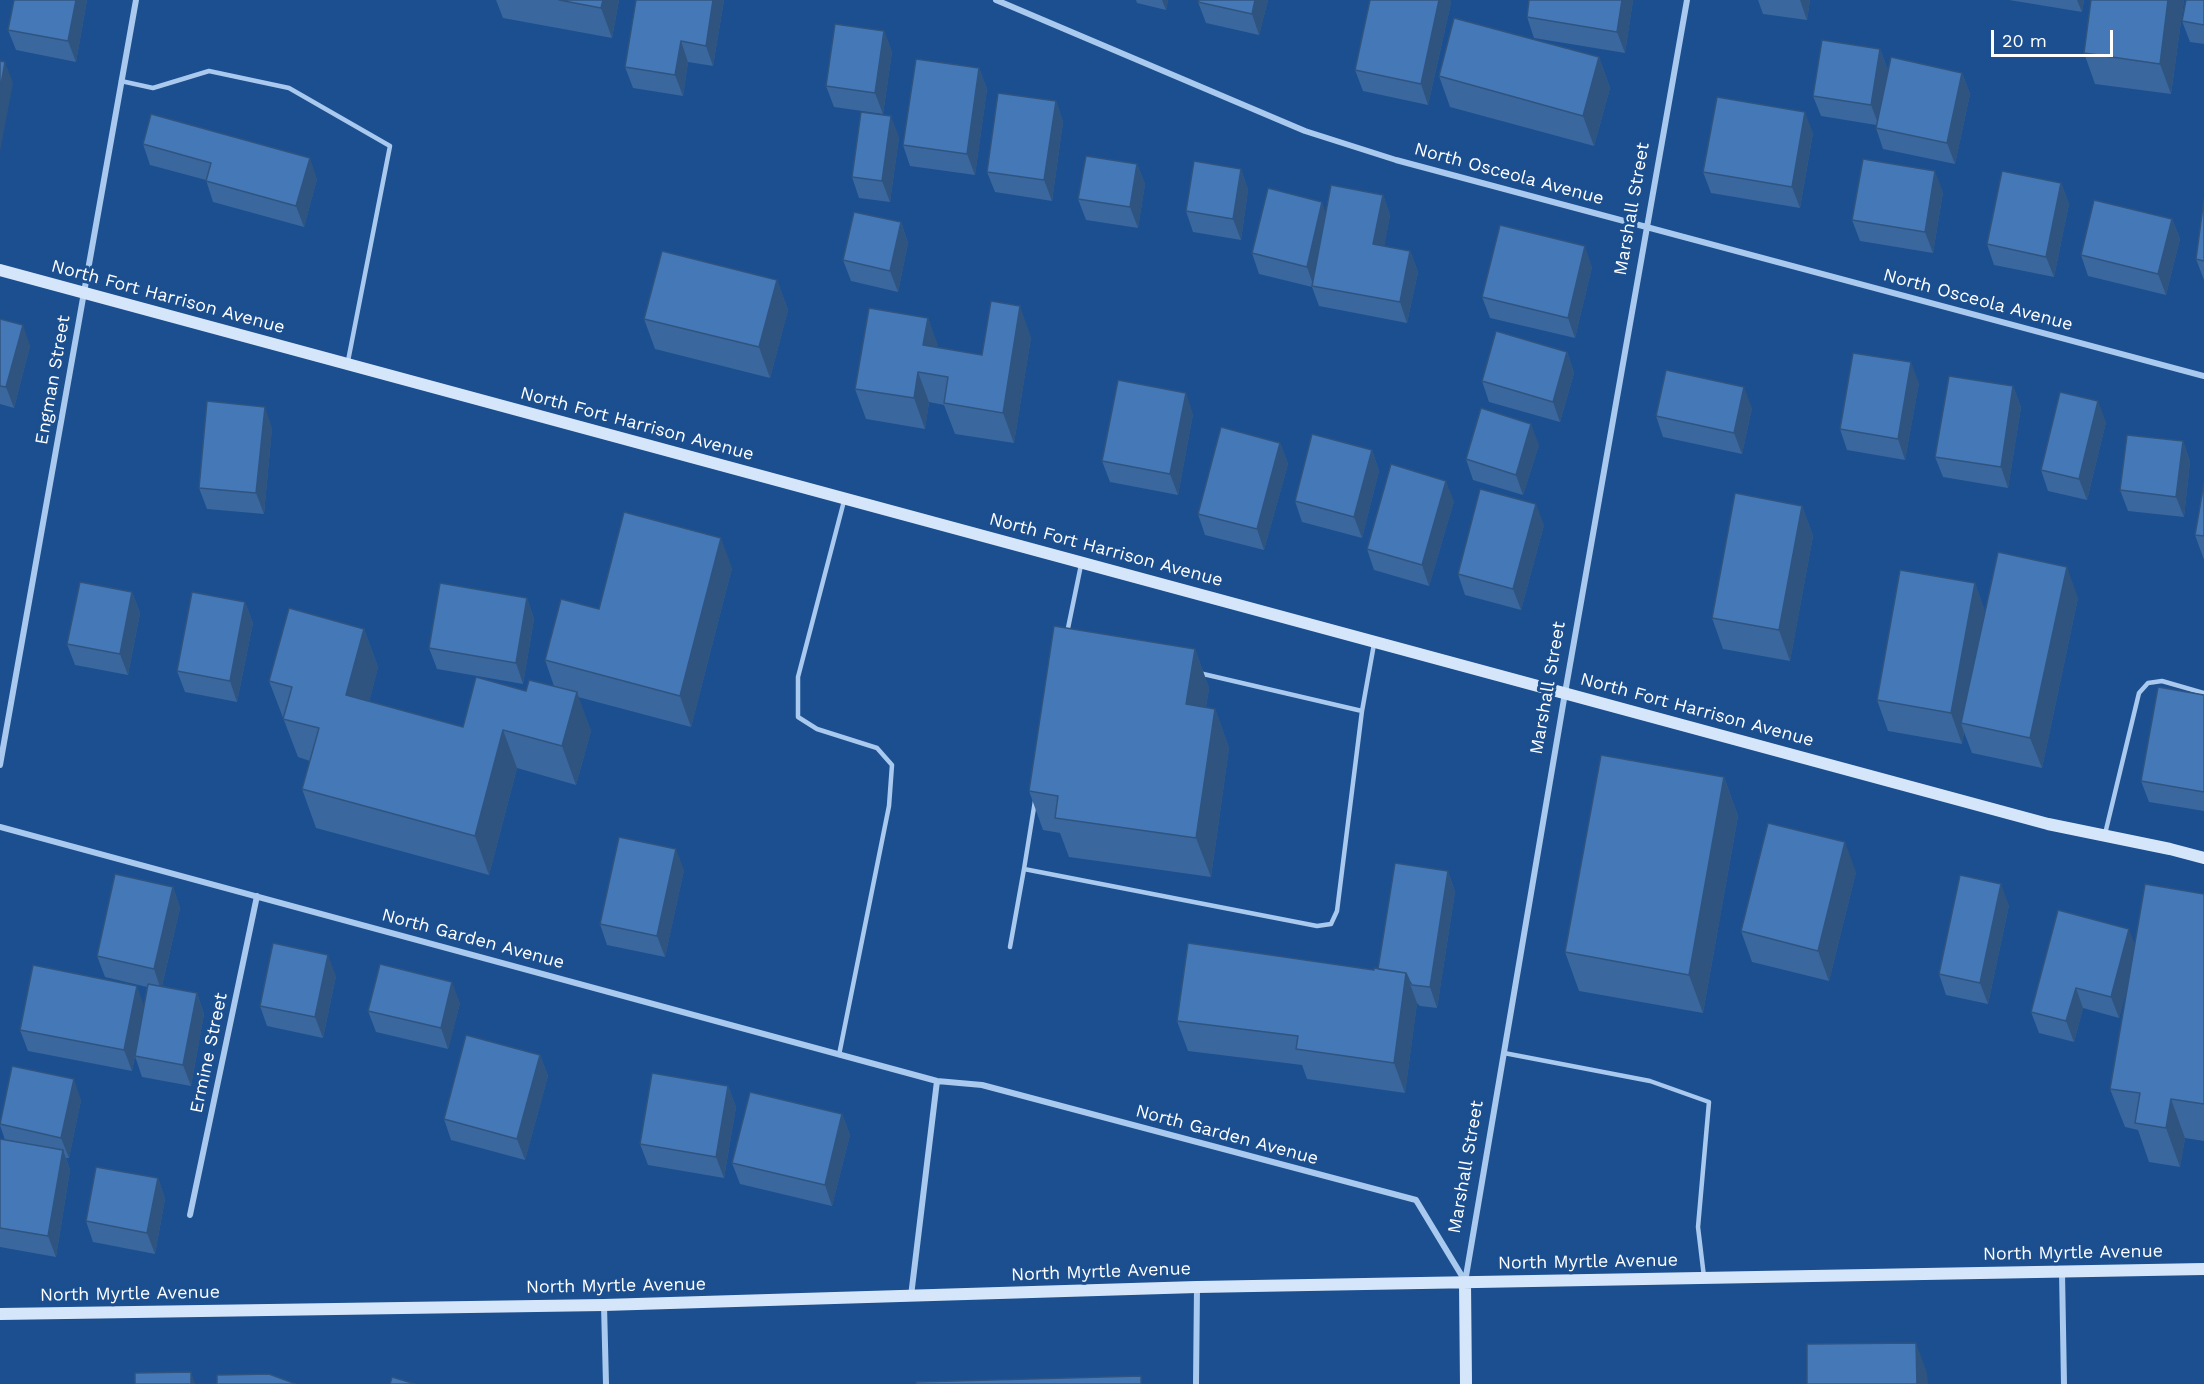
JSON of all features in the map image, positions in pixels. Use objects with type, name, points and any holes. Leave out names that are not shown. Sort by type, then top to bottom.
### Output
[{"type":"main road","name":"North Fort Harrison Avenue","points":[[0,270],[2048,824],[2204,858]]},
{"type":"main road","name":"North Myrtle Avenue","points":[[0,1314],[604,1305],[1197,1287],[2204,1269]]},
{"type":"main road","name":"Marshall Street","points":[[1465,1282],[1466,1384]]},
{"type":"street","name":"Engman Street","points":[[0,765],[136,0]]},
{"type":"street","name":"North Osceola Avenue","points":[[996,0],[1305,131],[1396,160],[2204,376]]},
{"type":"street","name":"Marshall Street","points":[[1465,1282],[1564,693],[1687,0]]},
{"type":"street","name":"North Garden Avenue","points":[[0,827],[937,1081],[982,1085],[1416,1200],[1465,1282]]},
{"type":"street","name":"Ermine Street","points":[[190,1215],[257,896]]},
{"type":"street","points":[[911,1296],[937,1081]]},
{"type":"street","points":[[2062,1271],[2064,1384]]},
{"type":"street","points":[[1196,1384],[1197,1287]]},
{"type":"street","points":[[604,1305],[606,1384]]},
{"type":"lane","points":[[121,81],[153,88],[209,71],[289,88],[390,146],[347,364]]},
{"type":"lane","points":[[839,1055],[889,806],[892,765],[877,748],[817,729],[798,717],[798,677],[844,498]]},
{"type":"lane","points":[[1065,642],[1081,562]]},
{"type":"lane","points":[[1024,869],[1317,926],[1331,924],[1337,911],[1362,711],[1374,642]]},
{"type":"lane","points":[[1193,672],[1362,711]]},
{"type":"lane","points":[[2105,836],[2139,693],[2148,682],[2162,681],[2204,693]]},
{"type":"lane","points":[[1010,947],[1036,792]]},
{"type":"lane","points":[[1504,1053],[1650,1081],[1709,1102],[1698,1227],[1704,1278]]},
{"type":"building","points":[[14,0],[76,0],[68,41],[8,30]]},
{"type":"building","points":[[559,0],[603,0],[601,8]]},
{"type":"building","points":[[636,0],[713,0],[706,46],[681,41],[675,75],[625,67]]},
{"type":"building","points":[[1199,0],[1255,0],[1252,14],[1198,2]]},
{"type":"building","points":[[1370,0],[1439,0],[1421,84],[1355,70]]},
{"type":"building","points":[[1529,0],[1622,0],[1617,32],[1527,17]]},
{"type":"building","points":[[2091,0],[2168,0],[2160,64],[2084,53]]},
{"type":"building","points":[[2186,0],[2204,0],[2204,25],[2182,21]]},
{"type":"building","points":[[1454,18],[1599,57],[1583,116],[1439,76]]},
{"type":"building","points":[[835,24],[884,31],[875,93],[826,86]]},
{"type":"building","points":[[1822,40],[1880,49],[1871,105],[1813,96]]},
{"type":"building","points":[[1891,57],[1962,73],[1947,143],[1876,128]]},
{"type":"building","points":[[916,59],[979,68],[967,154],[903,145]]},
{"type":"building","points":[[0,61],[5,62],[0,90]]},
{"type":"building","points":[[998,93],[1056,101],[1044,180],[987,172]]},
{"type":"building","points":[[1717,97],[1805,112],[1792,187],[1703,172]]},
{"type":"building","points":[[861,112],[891,116],[882,181],[852,177]]},
{"type":"building","points":[[151,114],[310,158],[296,206],[206,181],[211,163],[143,144]]},
{"type":"building","points":[[1086,156],[1137,164],[1130,207],[1078,199]]},
{"type":"building","points":[[1863,159],[1935,171],[1925,232],[1852,220]]},
{"type":"building","points":[[1194,161],[1241,169],[1233,219],[1186,211]]},
{"type":"building","points":[[2002,171],[2061,183],[2046,257],[1987,244]]},
{"type":"building","points":[[1331,185],[1383,195],[1373,244],[1410,251],[1400,302],[1312,286]]},
{"type":"building","points":[[1268,188],[1322,202],[1307,267],[1252,253]]},
{"type":"building","points":[[2204,199],[2204,261],[2196,259]]},
{"type":"building","points":[[2094,200],[2172,219],[2158,274],[2081,255]]},
{"type":"building","points":[[854,212],[901,222],[890,271],[843,260]]},
{"type":"building","points":[[1500,225],[1585,246],[1568,318],[1482,297]]},
{"type":"building","points":[[662,251],[777,280],[759,347],[644,319]]},
{"type":"building","points":[[991,301],[1020,306],[1003,413],[944,403],[948,377],[918,372],[914,398],[855,389],[869,308],[928,318],[923,345],[982,355]]},
{"type":"building","points":[[0,319],[23,325],[6,387],[0,386]]},
{"type":"building","points":[[1496,331],[1567,352],[1553,402],[1482,381]]},
{"type":"building","points":[[1853,353],[1911,362],[1898,439],[1840,429]]},
{"type":"building","points":[[1666,370],[1744,387],[1734,433],[1656,416]]},
{"type":"building","points":[[1949,376],[2013,386],[2001,467],[1935,457]]},
{"type":"building","points":[[1118,380],[1186,393],[1170,474],[1102,461]]},
{"type":"building","points":[[2060,392],[2098,401],[2079,479],[2041,470]]},
{"type":"building","points":[[207,401],[265,407],[256,493],[199,488]]},
{"type":"building","points":[[1481,408],[1531,424],[1516,475],[1466,459]]},
{"type":"building","points":[[1221,427],[1280,443],[1257,529],[1198,514]]},
{"type":"building","points":[[1312,434],[1372,450],[1354,517],[1295,501]]},
{"type":"building","points":[[2127,435],[2183,441],[2176,497],[2120,490]]},
{"type":"building","points":[[1391,464],[1446,481],[1422,565],[1367,549]]},
{"type":"building","points":[[2204,483],[2204,536],[2195,535]]},
{"type":"building","points":[[1480,489],[1536,504],[1513,589],[1458,574]]},
{"type":"building","points":[[1735,493],[1802,506],[1779,630],[1712,618]]},
{"type":"building","points":[[624,512],[721,538],[680,696],[545,660],[561,599],[599,609]]},
{"type":"building","points":[[1998,552],[2067,567],[2030,738],[1961,723]]},
{"type":"building","points":[[1900,570],[1975,583],[1951,713],[1877,700]]},
{"type":"building","points":[[80,582],[132,592],[120,654],[67,644]]},
{"type":"building","points":[[440,583],[527,598],[516,663],[429,648]]},
{"type":"building","points":[[192,592],[245,602],[230,681],[177,671]]},
{"type":"building","points":[[289,608],[364,629],[346,695],[463,727],[476,677],[526,691],[529,680],[577,692],[562,746],[503,730],[475,836],[302,789],[319,728],[283,719],[292,687],[269,681]]},
{"type":"building","points":[[1054,626],[1195,649],[1186,704],[1215,709],[1196,838],[1055,818],[1058,796],[1029,791]]},
{"type":"building","points":[[2158,687],[2204,695],[2204,792],[2141,781]]},
{"type":"building","points":[[1601,755],[1724,777],[1689,975],[1565,952]]},
{"type":"building","points":[[1768,823],[1845,842],[1818,951],[1741,931]]},
{"type":"building","points":[[619,837],[676,849],[657,936],[600,924]]},
{"type":"building","points":[[1395,863],[1448,871],[1430,987],[1412,985],[1406,973],[1378,969]]},
{"type":"building","points":[[115,874],[173,887],[154,969],[97,956]]},
{"type":"building","points":[[1960,875],[2001,884],[1980,983],[1939,974]]},
{"type":"building","points":[[2145,884],[2204,894],[2204,1104],[2171,1099],[2166,1128],[2135,1123],[2140,1093],[2110,1089]]},
{"type":"building","points":[[2058,910],[2129,929],[2111,997],[2076,988],[2066,1021],[2031,1012]]},
{"type":"building","points":[[273,943],[328,955],[315,1017],[260,1006]]},
{"type":"building","points":[[1188,943],[1406,973],[1394,1063],[1296,1049],[1298,1036],[1177,1021]]},
{"type":"building","points":[[380,964],[452,982],[441,1028],[368,1011]]},
{"type":"building","points":[[33,965],[137,986],[124,1050],[20,1030]]},
{"type":"building","points":[[148,984],[197,993],[183,1065],[135,1056]]},
{"type":"building","points":[[466,1035],[540,1055],[517,1139],[444,1119]]},
{"type":"building","points":[[12,1066],[74,1079],[61,1138],[0,1124]]},
{"type":"building","points":[[652,1073],[728,1086],[716,1157],[640,1144]]},
{"type":"building","points":[[750,1092],[842,1114],[825,1185],[732,1163]]},
{"type":"building","points":[[0,1139],[63,1150],[48,1236],[0,1228]]},
{"type":"building","points":[[96,1167],[158,1178],[147,1233],[86,1221]]},
{"type":"building","points":[[1916,1343],[1917,1384],[1807,1384],[1807,1344]]},
{"type":"building","points":[[191,1372],[191,1384],[135,1384],[135,1373]]},
{"type":"building","points":[[269,1374],[296,1384],[217,1384],[217,1375]]},
{"type":"building","points":[[1141,1376],[1141,1384],[916,1384],[916,1382]]},
{"type":"building","points":[[392,1377],[415,1384],[390,1384]]}]
